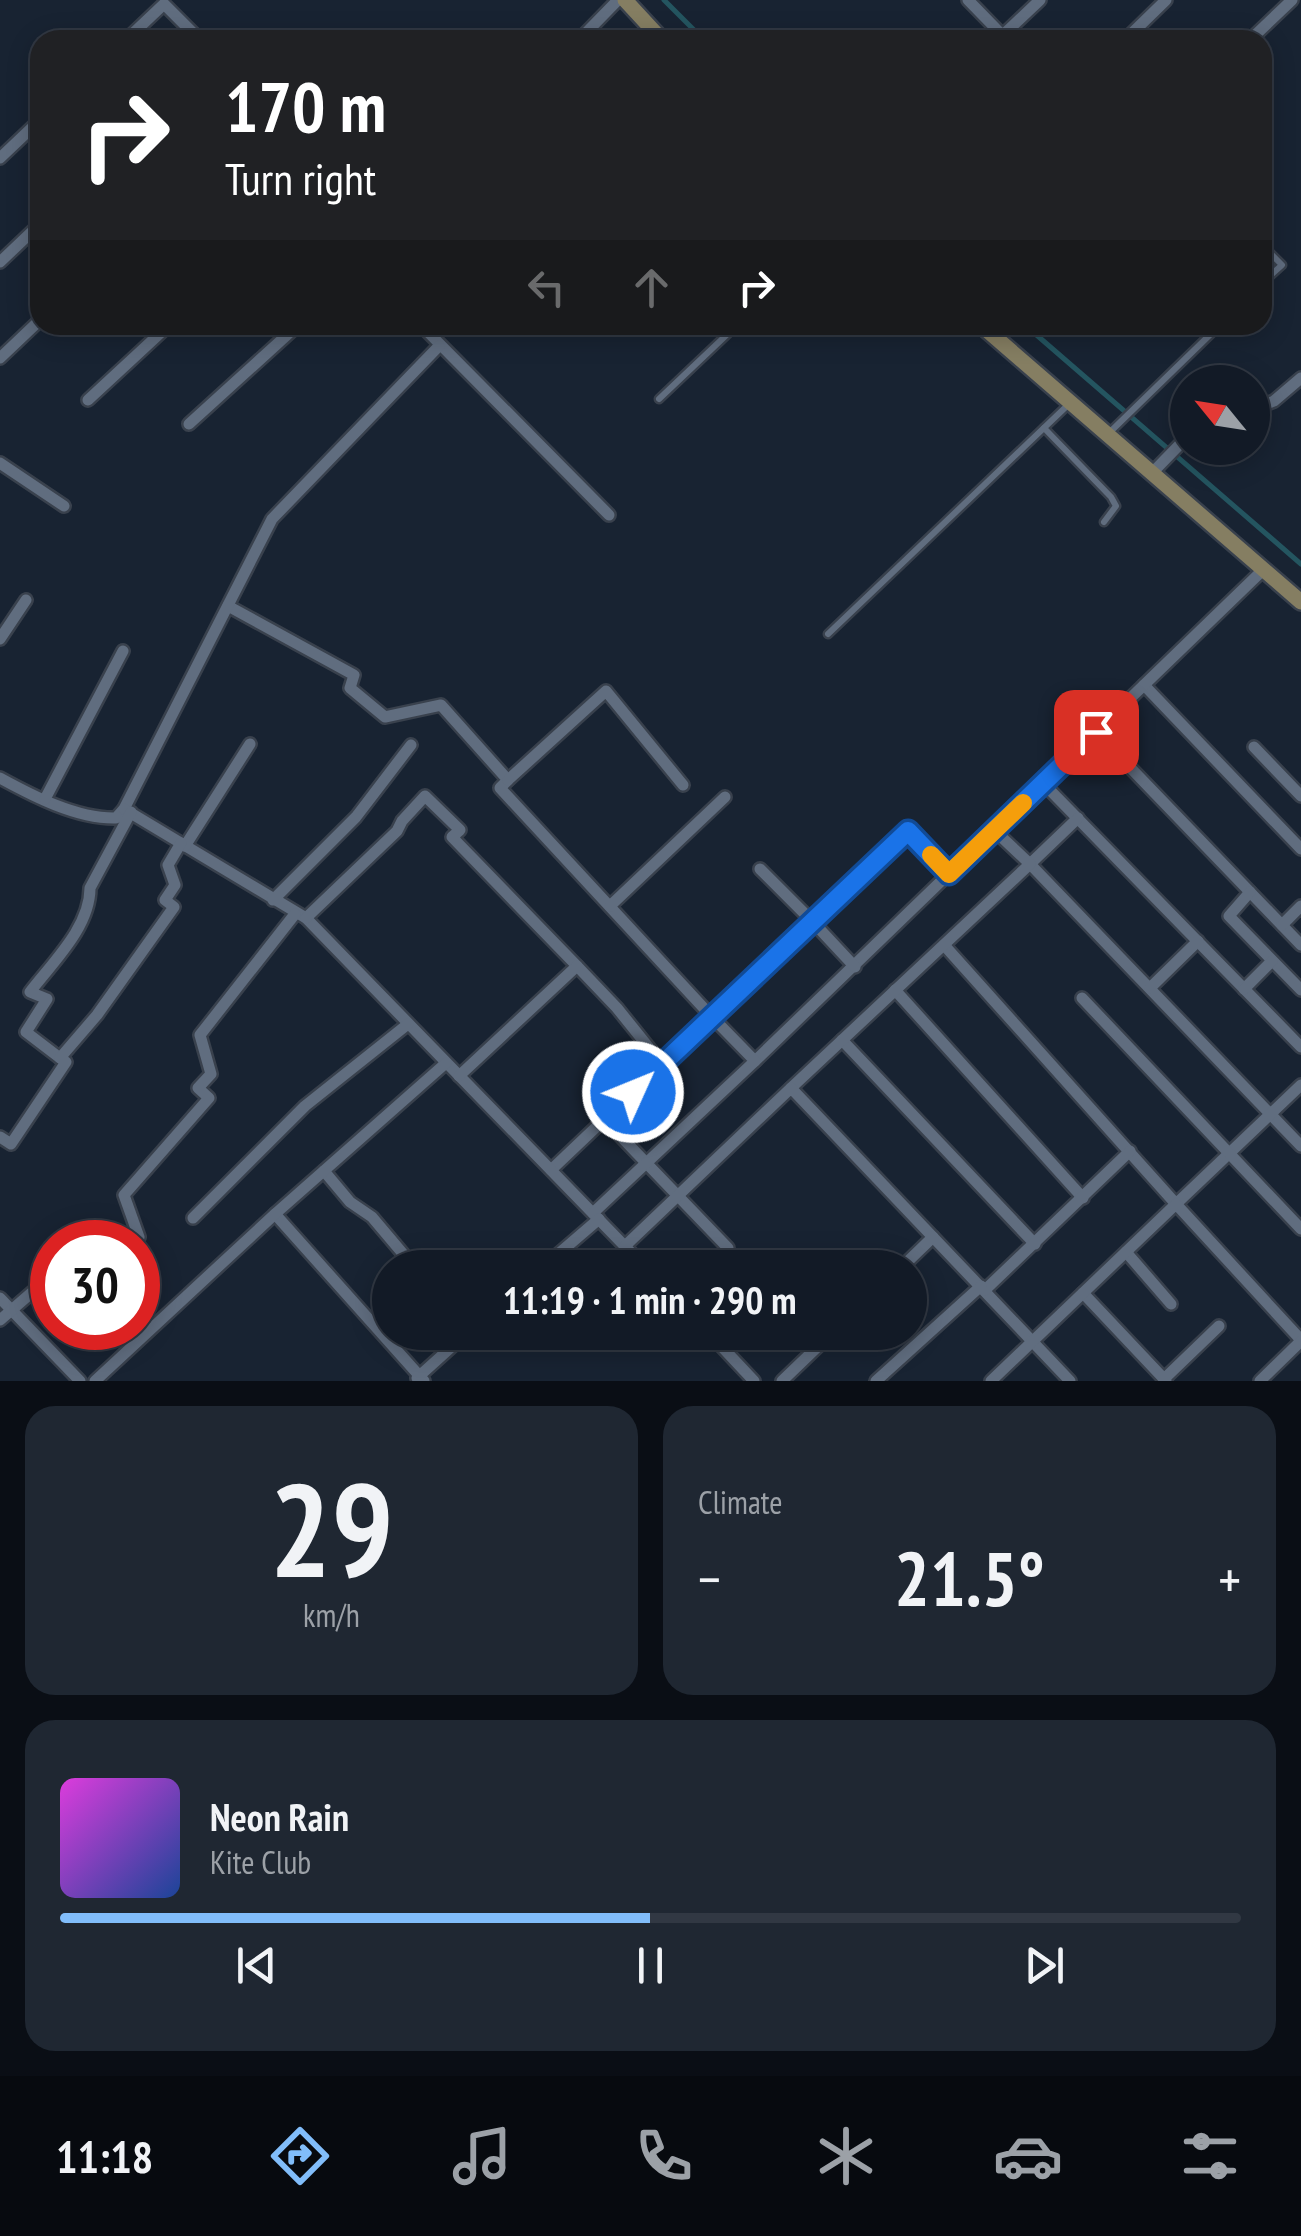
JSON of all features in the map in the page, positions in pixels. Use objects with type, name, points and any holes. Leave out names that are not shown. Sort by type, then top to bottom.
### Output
[{"type":"street","points":[[590,30],[622,0],[652,30]]},
{"type":"street","points":[[968,0],[997,30]]},
{"type":"street","points":[[1012,30],[1040,0]]},
{"type":"street","points":[[1135,30],[1166,0]]},
{"type":"street","points":[[1260,30],[1292,0]]},
{"type":"street","points":[[137,30],[164,4],[190,30]]},
{"type":"street","points":[[0,158],[30,130]]},
{"type":"street","points":[[0,262],[30,234]]},
{"type":"street","points":[[0,358],[30,330]]},
{"type":"street","points":[[88,400],[158,335]]},
{"type":"street","points":[[189,424],[287,335]]},
{"type":"street","points":[[430,335],[609,514]]},
{"type":"street","points":[[993,335],[1070,402],[1158,466],[1301,602]]},
{"type":"street","points":[[0,1137],[11,1144],[66,1062],[26,1032],[46,998],[30,992],[81,924],[90,888],[272,519],[439,346]]},
{"type":"street","points":[[1270,403],[1301,378]]},
{"type":"street","points":[[1158,466],[1170,454]]},
{"type":"street","points":[[0,463],[64,506]]},
{"type":"street","points":[[561,1250],[646,1163],[855,967],[1264,569]]},
{"type":"street","points":[[0,639],[26,600]]},
{"type":"street","points":[[228,606],[354,674],[350,688],[385,717],[440,704],[508,780]]},
{"type":"street","points":[[45,800],[123,650]]},
{"type":"street","points":[[1144,684],[1301,849]]},
{"type":"street","points":[[683,785],[606,691],[500,788],[755,1061]]},
{"type":"street","points":[[1096,732],[1301,945]]},
{"type":"street","points":[[60,1058],[98,1015],[174,907],[166,900],[176,885],[168,865],[250,744]]},
{"type":"street","points":[[273,900],[356,817],[411,746]]},
{"type":"street","points":[[1254,746],[1301,796]]},
{"type":"street","points":[[0,778],[45,800],[100,818],[116,818],[127,811]]},
{"type":"street","points":[[1043,783],[1301,1046]]},
{"type":"street","points":[[133,1220],[124,1195],[209,1098],[198,1088],[211,1074],[200,1035],[301,916],[398,831],[402,821],[426,796],[460,830],[452,837],[617,1008],[662,1064]]},
{"type":"street","points":[[610,906],[725,797]]},
{"type":"street","points":[[127,811],[301,916],[629,1250]]},
{"type":"street","points":[[625,1246],[1078,818]]},
{"type":"street","points":[[994,830],[1301,1146]]},
{"type":"street","points":[[551,1170],[908,831],[949,874]]},
{"type":"street","points":[[760,869],[855,967]]},
{"type":"street","points":[[1250,892],[1229,916],[1301,990]]},
{"type":"street","points":[[1282,925],[1301,906]]},
{"type":"street","points":[[1150,988],[1198,941]]},
{"type":"street","points":[[944,945],[1301,1341],[1260,1381]]},
{"type":"street","points":[[1244,989],[1272,961]]},
{"type":"street","points":[[459,1076],[577,966]]},
{"type":"street","points":[[895,990],[1084,1198]]},
{"type":"street","points":[[1082,998],[1301,1229]]},
{"type":"street","points":[[193,1218],[305,1106],[408,1024]]},
{"type":"street","points":[[842,1040],[1035,1244]]},
{"type":"street","points":[[160,1321],[446,1062]]},
{"type":"street","points":[[991,1381],[1301,1085]]},
{"type":"street","points":[[790,1088],[1070,1381]]},
{"type":"street","points":[[604,1119],[728,1248]]},
{"type":"street","points":[[876,1381],[1035,1244],[1130,1151]]},
{"type":"street","points":[[324,1171],[400,1250]]},
{"type":"street","points":[[275,1214],[419,1379],[449,1350]]},
{"type":"street","points":[[920,1250],[934,1237]]},
{"type":"street","points":[[1126,1252],[1171,1304]]},
{"type":"street","points":[[1083,1293],[1165,1380],[1219,1326]]},
{"type":"street","points":[[0,1320],[30,1294]]},
{"type":"street","points":[[0,1298],[80,1381]]},
{"type":"street","points":[[96,1381],[129,1350]]},
{"type":"street","points":[[725,1350],[754,1381]]},
{"type":"street","points":[[782,1381],[814,1350]]},
{"type":"lane","points":[[1272,255],[1282,265],[1272,274]]},
{"type":"lane","points":[[658,399],[726,335]]},
{"type":"lane","points":[[1111,432],[1210,335]]},
{"type":"lane","points":[[828,634],[1070,402]]},
{"type":"lane","points":[[1044,428],[1116,506],[1104,522]]},
{"type":"waterway","points":[[664,0],[694,30]]},
{"type":"waterway","points":[[1037,335],[1301,564]]},
{"type":"slow traffic","points":[[931,855],[949,874],[1023,803]]},
{"type":"route","points":[[633,1092],[908,831],[949,874],[1096,732]]}]
